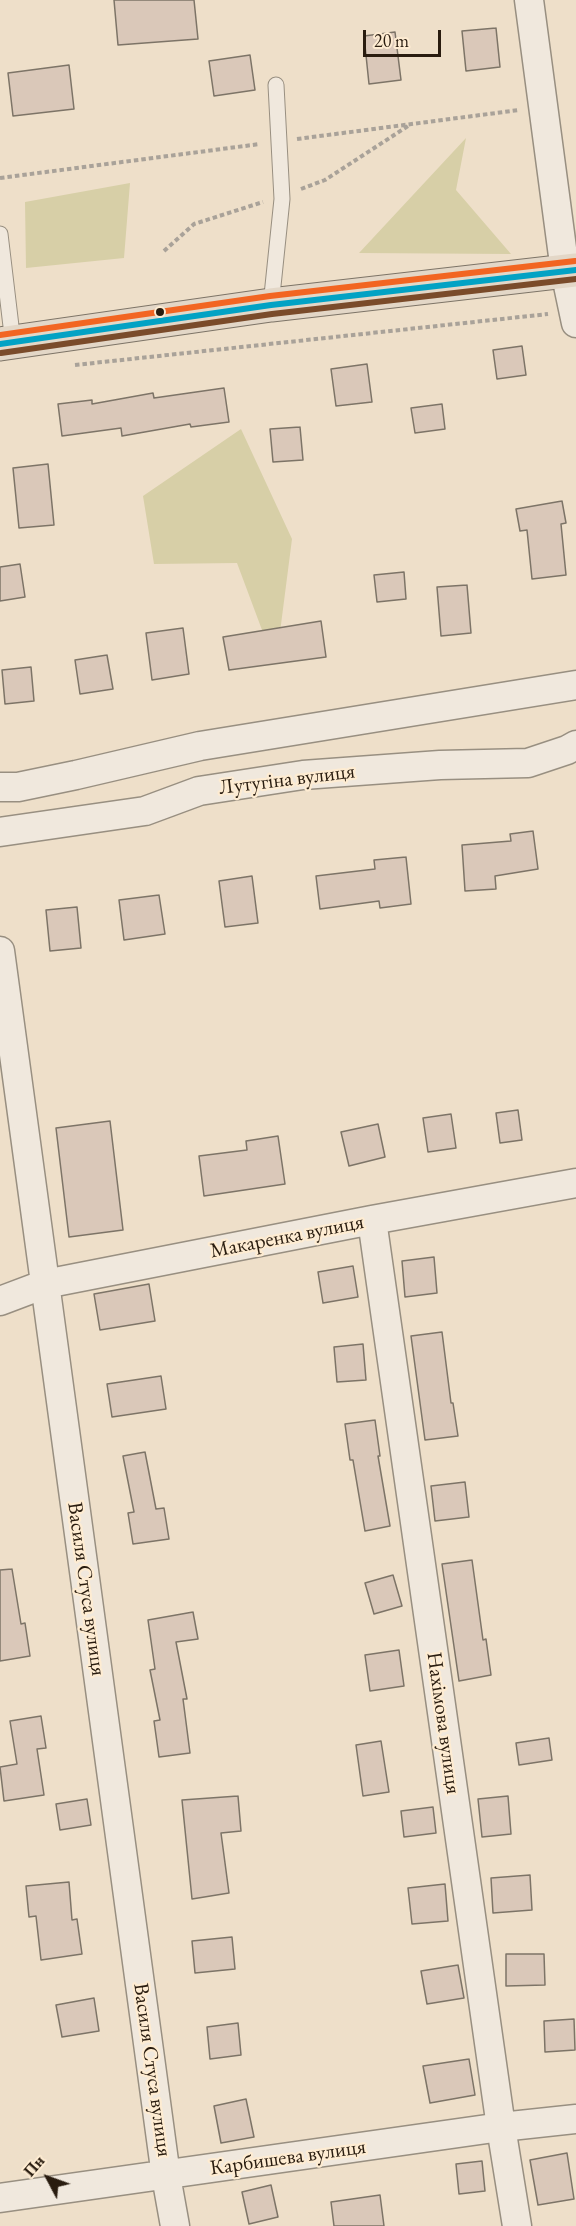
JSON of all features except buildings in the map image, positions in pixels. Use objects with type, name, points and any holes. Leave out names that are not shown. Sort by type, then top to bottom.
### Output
[{"type":"main road","points":[[7,343],[271,305],[570,270]]},
{"type":"street","points":[[529,0],[570,270],[575,317]]},
{"type":"street","points":[[0,787],[18,787],[200,747],[576,686]]},
{"type":"street","name":"Лутугіна вулиця","points":[[0,832],[145,811],[199,790],[303,775],[440,765],[528,764],[576,745]]},
{"type":"street","name":"Василя Стуса вулиця","points":[[0,951],[3,993],[174,2226]]},
{"type":"street","name":"Макаренка вулиця","points":[[0,1301],[45,1284],[576,1183]]},
{"type":"street","name":"Нахімова вулиця","points":[[372,1220],[517,2226]]},
{"type":"street","name":"Карбишева вулиця","points":[[0,2198],[501,2127],[576,2119]]},
{"type":"lane","points":[[271,305],[282,199],[276,85]]},
{"type":"lane","points":[[0,234],[7,343]]},
{"type":"path","points":[[71,366],[575,317]]},
{"type":"shaded area","points":[[466,138],[456,190],[511,254],[359,253]]},
{"type":"shaded area","points":[[130,183],[124,258],[26,268],[25,202]]},
{"type":"shaded area","points":[[241,429],[292,539],[279,640],[265,638],[237,563],[154,564],[143,496]]},
{"type":"transit line","points":[[0,335],[270,296],[575,261]]},
{"type":"transit line","points":[[0,344],[271,305],[576,270]]},
{"type":"transit line","points":[[1,353],[272,314],[576,279]]}]
